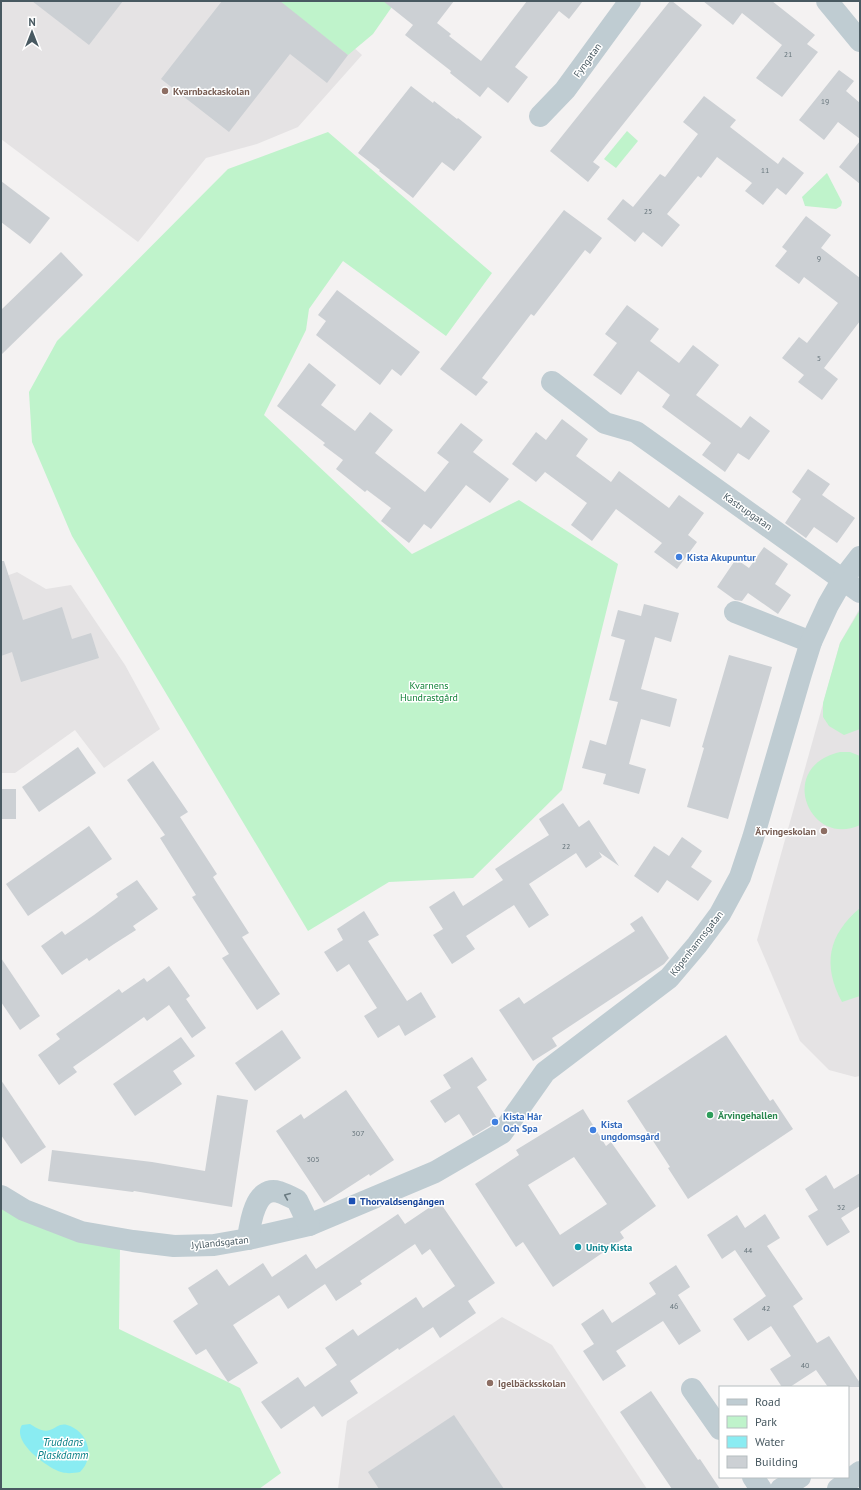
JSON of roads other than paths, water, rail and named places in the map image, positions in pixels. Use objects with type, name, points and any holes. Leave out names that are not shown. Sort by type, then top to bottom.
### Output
[{"type":"street","name":"Fyngatan","points":[[540,116],[566,90],[630,1]]},
{"type":"street","points":[[827,1],[860,42]]},
{"type":"street","name":"Kastrupgatan","points":[[552,382],[605,423],[636,432],[852,585]]},
{"type":"street","name":"Köpenhamnsgatan","points":[[435,1172],[502,1133],[545,1072],[669,978],[697,945],[720,914],[740,877],[812,642],[828,605],[852,585],[860,557]]},
{"type":"street","points":[[735,612],[812,642]]},
{"type":"street","name":"Jyllandsgatan","points":[[1,1196],[24,1210],[81,1232],[174,1246],[214,1245],[248,1240],[309,1225],[435,1172]]},
{"type":"street","points":[[248,1240],[251,1217],[260,1199],[270,1192],[278,1192],[297,1200],[309,1225]]},
{"type":"street","points":[[692,1389],[719,1428]]},
{"type":"street","points":[[849,1474],[860,1460]]},
{"type":"street","points":[[754,1478],[761,1489]]},
{"type":"street","points":[[781,1489],[798,1478]]},
{"type":"water","name":"Truddans Plaskdamm","points":[[30,1424],[45,1431],[60,1425],[67,1425],[80,1433],[85,1439],[87,1445],[88,1459],[80,1472],[68,1473],[55,1470],[32,1453],[22,1439],[20,1432],[22,1425]]},
{"type":"place","name":"Kvarnbackaskolan","points":[[165,91]]},
{"type":"place","name":"Kista Akupuntur","points":[[679,557]]},
{"type":"place","name":"Ärvingeskolan","points":[[824,831]]},
{"type":"place","name":"Ärvingehallen","points":[[710,1115]]},
{"type":"place","name":"Kista Hår Och Spa","points":[[495,1122]]},
{"type":"place","name":"Kista ungdomsgård","points":[[593,1130]]},
{"type":"place","name":"Thorvaldsengången","points":[[352,1201]]},
{"type":"place","name":"Unity Kista","points":[[578,1247]]},
{"type":"place","name":"Igelbäcksskolan","points":[[490,1383]]},
{"type":"park label","name":"Kvarnens Hundrastgård","points":[[429,690]]}]
